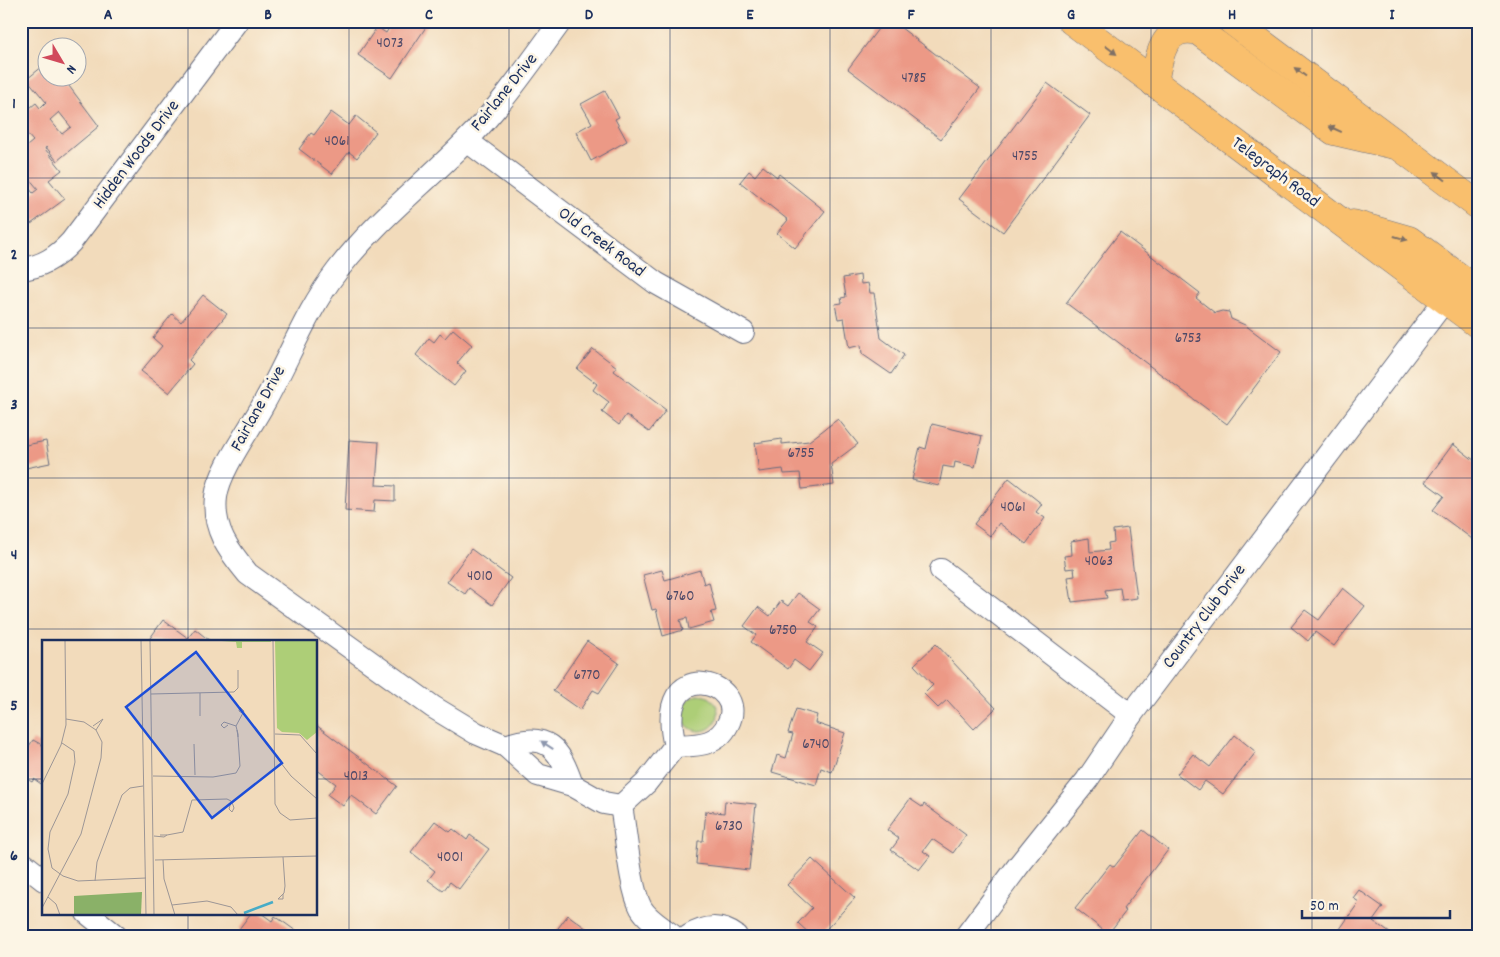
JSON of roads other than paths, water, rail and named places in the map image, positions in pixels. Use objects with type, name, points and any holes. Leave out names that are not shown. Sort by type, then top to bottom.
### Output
[{"type":"highway","name":"Telegraph Road","points":[[1072,21],[1479,325]]},
{"type":"highway","points":[[1232,21],[1479,206]]},
{"type":"highway","points":[[1154,82],[1162,50],[1170,37],[1182,30],[1198,31],[1334,131],[1399,146]]},
{"type":"highway","points":[[1338,220],[1409,240],[1479,292]]},
{"type":"street","name":"Hidden Woods Drive","points":[[21,269],[33,268],[45,263],[59,255],[71,242],[238,21]]},
{"type":"street","name":"Fairlane Drive","points":[[561,21],[494,109],[466,140],[388,212],[359,244],[316,300],[266,402],[223,474],[216,496],[216,519],[221,536],[232,555],[248,574],[269,591],[433,707],[476,732],[506,746],[538,776],[572,785],[604,803],[621,806]]},
{"type":"street","name":"Old Creek Road","points":[[466,140],[656,283],[743,332]]},
{"type":"street","name":"Country Club Drive","points":[[966,936],[1019,865],[1087,780],[1131,715],[1445,300]]},
{"type":"street","points":[[940,570],[1131,715]]},
{"type":"street","points":[[506,746],[535,739],[543,741],[563,760],[572,785]]},
{"type":"street","points":[[673,936],[648,916],[638,900],[635,892],[621,806],[646,783],[676,746]]},
{"type":"street","points":[[21,862],[42,878]]},
{"type":"street","points":[[88,914],[116,936]]},
{"type":"street","points":[[689,936],[716,928],[722,928],[736,936]]}]
